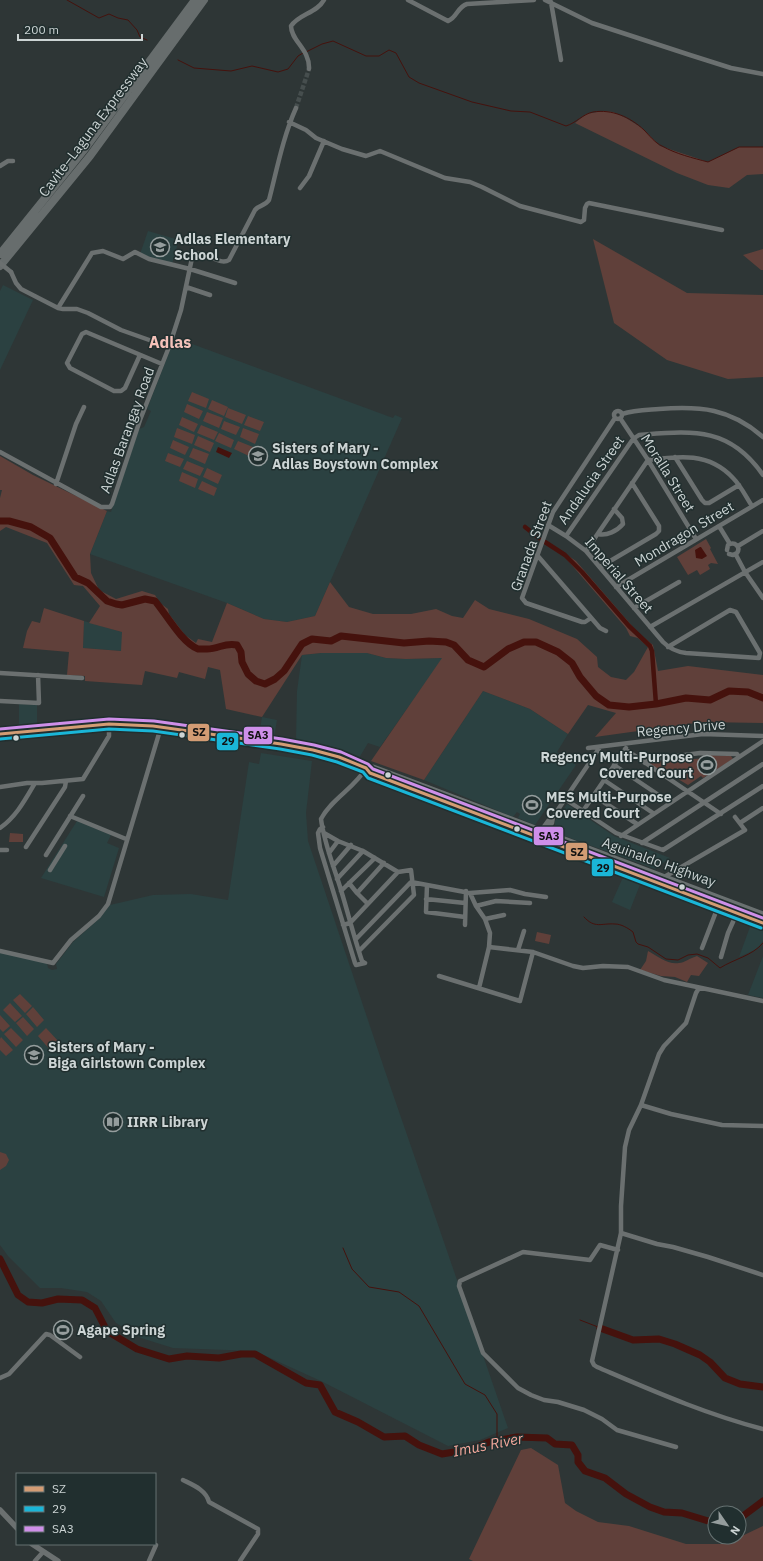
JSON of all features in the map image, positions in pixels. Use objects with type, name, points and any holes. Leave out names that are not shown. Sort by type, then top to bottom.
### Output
[{"type":"highway","name":"Cavite–Laguna Expressway","points":[[0,254],[83,151],[195,0]]},
{"type":"highway","name":"Cavite–Laguna Expressway","points":[[0,266],[90,156],[204,0]]},
{"type":"main road","name":"Aguinaldo Highway","points":[[0,734],[110,724],[161,727],[300,747],[326,753],[366,768],[370,773],[542,834],[664,882],[720,902],[763,915]]},
{"type":"main road","name":"Aguinaldo Highway","points":[[720,902],[737,913],[763,923]]},
{"type":"street","points":[[309,69],[304,49],[292,33],[291,26],[295,20],[321,5],[324,0]]},
{"type":"street","points":[[408,0],[448,21],[452,19],[461,7],[467,4],[534,0]]},
{"type":"street","points":[[545,0],[552,2],[592,23],[731,68],[763,74]]},
{"type":"street","points":[[552,2],[561,60]]},
{"type":"street","points":[[296,108],[289,122],[304,129],[316,138],[342,149],[366,156],[380,151],[445,178],[470,182],[520,206],[581,222],[584,220],[585,208],[589,203],[722,230]]},
{"type":"street","name":"Adlas Barangay Road","points":[[0,452],[56,484],[101,507],[110,507],[140,420],[169,347],[181,310],[192,258],[196,254],[204,254],[223,262],[229,260],[255,210],[258,206],[268,202],[276,166],[289,122]]},
{"type":"street","points":[[300,188],[308,180],[324,141]]},
{"type":"street","points":[[0,166],[8,161],[13,161]]},
{"type":"street","points":[[58,308],[92,253],[103,251],[123,259],[135,252],[152,260],[190,269],[235,283]]},
{"type":"street","points":[[0,262],[11,272],[16,283],[21,289],[58,308],[77,309],[88,312],[121,330],[169,347]]},
{"type":"street","points":[[186,287],[210,295]]},
{"type":"street","points":[[140,355],[125,388],[121,391],[114,391],[70,368],[67,363],[85,332],[162,364]]},
{"type":"street","points":[[56,484],[76,424],[84,407]]},
{"type":"street","points":[[621,416],[619,411],[616,411],[614,414],[615,418],[617,419],[632,411],[685,407],[700,408],[722,413],[739,420],[763,437]]},
{"type":"street","name":"Moralla Street","points":[[621,416],[633,439],[648,460],[696,539]]},
{"type":"street","name":"Granada Street","points":[[591,618],[586,622],[582,622],[526,603],[523,600],[523,596],[548,525],[558,503],[615,418]]},
{"type":"street","name":"Andalucia Street","points":[[566,536],[633,439],[640,435],[694,432],[714,436],[736,447],[763,475]]},
{"type":"street","points":[[586,551],[648,460],[692,456],[711,462],[723,469],[733,478],[752,506]]},
{"type":"street","points":[[675,457],[705,503],[709,503],[739,485]]},
{"type":"street","points":[[600,567],[659,531],[659,526],[632,483]]},
{"type":"street","name":"Mondragon Street","points":[[616,587],[763,500]]},
{"type":"street","points":[[598,534],[603,535],[609,533],[623,524],[622,518],[614,509]]},
{"type":"street","name":"Imperial Street","points":[[548,525],[586,551],[668,647]]},
{"type":"street","points":[[718,526],[730,544],[738,546]]},
{"type":"street","points":[[738,546],[763,531]]},
{"type":"street","points":[[730,544],[728,552],[736,555],[745,572],[763,598]]},
{"type":"street","points":[[736,555],[738,552],[738,546]]},
{"type":"street","points":[[537,555],[600,628],[606,631]]},
{"type":"street","points":[[650,627],[763,562]]},
{"type":"street","points":[[634,608],[680,582]]},
{"type":"street","points":[[758,591],[763,588]]},
{"type":"street","points":[[730,610],[736,612],[760,653],[759,658],[686,653],[679,652],[668,647],[730,610]]},
{"type":"street","points":[[0,672],[82,678]]},
{"type":"street","points":[[0,701],[39,703],[38,675]]},
{"type":"street","points":[[0,787],[83,779],[109,736],[110,724]]},
{"type":"street","points":[[0,951],[53,963],[71,940],[104,910],[108,904],[117,876],[126,839],[161,727]]},
{"type":"street","name":"Regency Drive","points":[[588,748],[703,734],[763,736]]},
{"type":"street","points":[[621,836],[669,802],[763,741]]},
{"type":"street","points":[[583,811],[629,743]]},
{"type":"street","points":[[542,834],[552,823],[553,817],[600,747]]},
{"type":"street","points":[[625,749],[721,814]]},
{"type":"street","points":[[645,763],[647,760],[700,753],[737,754],[739,757]]},
{"type":"street","points":[[642,843],[763,764]]},
{"type":"street","points":[[614,765],[669,802]]},
{"type":"street","points":[[323,827],[318,833],[320,848],[343,925],[356,965],[365,964],[362,961],[350,923],[342,891],[329,853],[324,834],[323,827],[321,819],[366,768]]},
{"type":"street","points":[[604,780],[654,813]]},
{"type":"street","points":[[26,847],[65,787],[66,781]]},
{"type":"street","points":[[0,828],[11,820],[17,813],[35,783]]},
{"type":"street","points":[[565,799],[621,836],[663,850],[763,786]]},
{"type":"street","points":[[593,795],[637,824]]},
{"type":"street","points":[[46,855],[83,796]]},
{"type":"street","points":[[740,823],[763,808]]},
{"type":"street","points":[[70,816],[126,839]]},
{"type":"street","points":[[664,882],[666,876],[745,830],[735,817]]},
{"type":"street","points":[[324,834],[338,842],[362,851],[398,872]]},
{"type":"street","points":[[329,853],[338,842]]},
{"type":"street","points":[[50,870],[65,846]]},
{"type":"street","points":[[333,866],[351,846]]},
{"type":"street","points":[[0,850],[7,850]]},
{"type":"street","points":[[337,879],[362,851]]},
{"type":"street","points":[[342,891],[375,858]]},
{"type":"street","points":[[357,894],[384,863]]},
{"type":"street","points":[[343,925],[350,923],[398,872],[411,870],[414,895],[359,951]]},
{"type":"street","points":[[356,940],[410,882],[468,892],[510,890],[546,897]]},
{"type":"street","points":[[349,883],[357,894],[368,904]]},
{"type":"street","points":[[427,885],[426,912],[465,917]]},
{"type":"street","points":[[465,925],[465,903],[468,892]]},
{"type":"street","points":[[468,892],[489,928],[489,947],[479,988]]},
{"type":"street","points":[[426,899],[465,903]]},
{"type":"street","points":[[476,906],[496,901],[530,903]]},
{"type":"street","points":[[702,948],[720,902]]},
{"type":"street","points":[[721,957],[728,933],[737,913]]},
{"type":"street","points":[[485,919],[504,915]]},
{"type":"street","points":[[518,950],[524,931]]},
{"type":"street","points":[[489,947],[533,952],[583,968],[603,966],[627,967],[660,978],[699,988],[763,1001]]},
{"type":"street","points":[[440,976],[520,1001],[533,952]]},
{"type":"street","points":[[699,988],[686,1023],[664,1046],[659,1054],[641,1105],[629,1130],[625,1147],[621,1206],[622,1233],[592,1361],[594,1365],[672,1399],[725,1419],[763,1429]]},
{"type":"street","points":[[641,1105],[671,1114],[722,1125],[763,1126]]},
{"type":"street","points":[[622,1233],[708,1257],[763,1275]]},
{"type":"street","points":[[618,1250],[600,1245],[590,1260],[523,1252],[460,1281],[459,1286],[483,1353],[518,1388],[544,1400],[558,1402],[584,1410],[602,1419],[617,1430],[676,1447]]},
{"type":"street","points":[[0,1378],[9,1374],[46,1334],[50,1335],[80,1357]]},
{"type":"street","points":[[183,1480],[204,1492],[208,1496],[209,1502],[258,1529],[258,1534],[240,1561]]},
{"type":"street","points":[[0,1510],[16,1527]]},
{"type":"street","points":[[33,1545],[58,1561]]},
{"type":"street","points":[[149,1561],[156,1545]]},
{"type":"street","points":[[35,1561],[43,1552]]},
{"type":"shaded area","points":[[603,111],[613,112],[626,118],[642,128],[660,146],[708,162],[739,147],[763,147],[763,174],[747,175],[729,188],[708,185],[677,173],[575,123],[586,114]]},
{"type":"shaded area","name":"Adlas Elementary School","points":[[148,231],[179,240],[172,264],[140,254]]},
{"type":"shaded area","points":[[593,239],[687,293],[763,295],[763,377],[728,379],[667,360],[614,323]]},
{"type":"shaded area","points":[[763,249],[763,270],[761,270],[743,255]]},
{"type":"shaded area","points":[[3,285],[33,300],[0,370],[0,291]]},
{"type":"shaded area","name":"Sisters of Mary - Adlas Boystown Complex","points":[[176,338],[393,418],[395,415],[402,418],[315,616],[287,622],[264,619],[227,603],[90,554],[107,511],[111,512],[139,429],[144,427],[151,411],[147,409]]},
{"type":"shaded area","points":[[192,392],[209,399],[206,408],[188,401]]},
{"type":"shaded area","points":[[212,400],[228,407],[224,416],[208,409]]},
{"type":"shaded area","points":[[187,404],[203,411],[199,419],[184,412]]},
{"type":"shaded area","points":[[228,408],[246,415],[242,424],[225,417]]},
{"type":"shaded area","points":[[207,412],[223,418],[219,428],[203,421]]},
{"type":"shaded area","points":[[248,416],[264,422],[260,431],[244,425]]},
{"type":"shaded area","points":[[182,417],[198,424],[194,432],[179,425]]},
{"type":"shaded area","points":[[224,421],[240,427],[236,435],[221,429]]},
{"type":"shaded area","points":[[201,425],[218,432],[214,440],[197,433]]},
{"type":"shaded area","points":[[177,428],[195,435],[192,444],[174,437]]},
{"type":"shaded area","points":[[243,428],[259,434],[255,444],[240,437]]},
{"type":"shaded area","points":[[219,433],[234,440],[231,448],[215,441]]},
{"type":"shaded area","points":[[198,436],[214,443],[210,452],[194,445]]},
{"type":"shaded area","points":[[173,440],[189,447],[185,455],[170,448]]},
{"type":"shaded area","points":[[238,441],[253,447],[249,456],[234,449]]},
{"type":"shaded area","points":[[218,447],[232,453],[229,458],[216,452]]},
{"type":"shaded area","points":[[193,448],[209,454],[205,464],[189,457]]},
{"type":"shaded area","points":[[168,453],[184,459],[180,467],[165,461]]},
{"type":"shaded area","points":[[0,456],[33,475],[107,511],[90,554],[91,573],[99,590],[116,599],[142,591],[155,595],[160,603],[168,609],[169,614],[185,635],[196,643],[198,639],[212,642],[227,603],[264,619],[287,622],[315,616],[330,582],[349,607],[373,614],[411,614],[436,609],[452,616],[463,618],[475,600],[489,609],[529,619],[577,639],[597,657],[598,667],[611,677],[626,680],[634,672],[648,647],[638,638],[630,636],[626,628],[564,556],[545,543],[546,541],[576,561],[639,634],[653,645],[658,671],[688,666],[763,675],[763,723],[703,722],[595,737],[616,713],[588,705],[568,734],[530,709],[483,691],[424,780],[371,761],[442,658],[386,658],[367,653],[321,653],[302,655],[262,717],[226,709],[220,670],[208,667],[205,679],[179,672],[177,678],[145,671],[142,685],[85,681],[85,676],[67,675],[69,652],[23,648],[27,631],[32,621],[40,623],[44,608],[84,621],[83,648],[121,651],[122,632],[89,623],[100,606],[83,586],[74,585],[47,543],[6,527],[0,531],[0,498],[2,490],[0,490]]},
{"type":"shaded area","points":[[187,461],[204,468],[200,476],[183,469]]},
{"type":"shaded area","points":[[207,468],[222,475],[218,484],[203,477]]},
{"type":"shaded area","points":[[182,472],[198,479],[195,488],[179,481]]},
{"type":"shaded area","points":[[202,481],[217,488],[214,496],[198,489]]},
{"type":"shaded area","points":[[706,539],[718,564],[711,563],[708,565],[710,569],[700,575],[697,570],[688,575],[677,557]]},
{"type":"shaded area","points":[[700,547],[707,556],[702,559],[696,558],[695,550]]},
{"type":"shaded area","points":[[84,621],[122,632],[122,651],[83,648]]},
{"type":"shaded area","points":[[321,653],[367,653],[386,658],[406,659],[443,658],[380,747],[368,743],[359,758],[328,747],[296,740],[297,691],[302,655]]},
{"type":"shaded area","points":[[483,691],[530,709],[568,734],[557,752],[576,765],[535,825],[518,818],[520,814],[517,812],[513,817],[424,780]]},
{"type":"shaded area","points":[[19,704],[37,705],[37,726],[19,726]]},
{"type":"shaded area","points":[[262,717],[277,720],[274,737],[259,735]]},
{"type":"shaded area","points":[[261,753],[312,761],[306,813],[308,841],[385,1071],[508,1428],[480,1440],[448,1446],[323,1382],[255,1351],[173,1348],[141,1338],[116,1323],[101,1301],[87,1292],[61,1288],[40,1288],[8,1256],[0,1245],[0,952],[47,963],[48,968],[52,970],[57,969],[56,964],[73,942],[100,918],[110,905],[153,895],[191,894],[228,900],[249,762],[259,764]]},
{"type":"shaded area","points":[[709,755],[731,756],[733,759],[703,778],[701,776],[688,785],[673,776],[671,778],[649,763],[676,758],[677,760],[709,758]]},
{"type":"shaded area","points":[[567,804],[614,836],[670,858],[655,869],[551,831],[555,825],[555,821]]},
{"type":"shaded area","points":[[77,821],[111,835],[107,843],[119,848],[104,897],[41,878]]},
{"type":"shaded area","points":[[10,833],[23,834],[23,842],[9,842]]},
{"type":"shaded area","points":[[624,875],[641,882],[630,910],[612,902]]},
{"type":"shaded area","points":[[751,924],[763,929],[763,941],[757,949],[739,957]]},
{"type":"shaded area","points":[[537,932],[551,935],[549,944],[535,941]]},
{"type":"shaded area","points":[[648,951],[671,963],[681,963],[697,956],[708,963],[699,976],[691,975],[687,982],[675,977],[661,976],[640,970],[646,961]]},
{"type":"shaded area","points":[[763,956],[763,998],[748,995]]},
{"type":"shaded area","points":[[20,994],[32,1006],[25,1013],[13,1000]]},
{"type":"shaded area","points":[[10,1003],[22,1016],[15,1022],[3,1010]]},
{"type":"shaded area","points":[[33,1007],[44,1020],[37,1027],[26,1014]]},
{"type":"shaded area","points":[[0,1015],[10,1026],[3,1032],[0,1029]]},
{"type":"shaded area","points":[[23,1017],[34,1029],[27,1036],[16,1023]]},
{"type":"shaded area","points":[[11,1028],[23,1040],[16,1047],[4,1034]]},
{"type":"shaded area","points":[[46,1028],[60,1043],[51,1051],[38,1036]]},
{"type":"shaded area","points":[[1,1037],[13,1050],[6,1056],[0,1050]]},
{"type":"shaded area","points":[[0,1152],[6,1154],[9,1160],[6,1166],[0,1170]]},
{"type":"shaded area","points":[[531,1448],[558,1465],[565,1503],[576,1511],[598,1522],[629,1526],[686,1544],[707,1545],[747,1545],[747,1534],[763,1526],[763,1561],[473,1561],[469,1559],[521,1450]]},
{"type":"waterway","points":[[67,0],[99,18],[109,14],[128,20],[137,30],[140,37],[147,40]]},
{"type":"waterway","points":[[306,52],[322,44],[333,41],[366,56],[379,56],[389,50],[396,53],[409,77],[419,83],[472,102],[511,111],[530,112],[566,126],[593,112],[600,111],[614,113],[639,125],[652,139],[667,149],[685,156],[708,162],[739,147],[763,147]]},
{"type":"waterway","points":[[178,60],[194,68],[231,71],[252,66],[278,72],[288,69],[298,56],[303,53]]},
{"type":"waterway","points":[[0,521],[9,521],[31,527],[50,538],[75,577],[88,583],[107,601],[122,605],[145,599],[155,601],[180,635],[192,646],[198,649],[211,649],[229,644],[237,645],[241,652],[242,662],[248,674],[256,681],[265,684],[275,679],[284,671],[302,644],[312,639],[331,641],[341,636],[404,643],[429,641],[446,642],[454,645],[468,660],[484,667],[508,649],[524,642],[536,642],[558,652],[572,663],[580,677],[596,696],[609,705],[629,707],[656,704],[686,698],[710,700],[729,691],[748,692],[763,698]]},
{"type":"waterway","points":[[525,527],[539,538]]},
{"type":"waterway","points":[[545,542],[565,555],[582,572],[629,626],[650,646],[652,651],[656,704]]},
{"type":"waterway","points":[[584,917],[588,921],[598,925],[615,924],[624,926],[633,932],[638,944],[648,947],[666,959],[678,960],[688,955],[697,954],[708,958],[720,968],[754,951],[763,943]]},
{"type":"waterway","points":[[343,1248],[352,1269],[369,1287],[399,1292],[419,1306],[465,1384],[485,1395],[497,1414],[497,1441]]},
{"type":"waterway","name":"Imus River","points":[[0,1259],[18,1295],[28,1302],[42,1303],[58,1299],[82,1300],[95,1308],[107,1331],[137,1349],[169,1359],[187,1356],[219,1358],[241,1354],[255,1354],[306,1383],[320,1385],[335,1412],[358,1422],[384,1437],[405,1436],[419,1445],[442,1454],[472,1449],[489,1442],[517,1437],[547,1438],[555,1444],[572,1445],[578,1455],[578,1462],[585,1471],[605,1478],[626,1494],[650,1507],[664,1512],[682,1513],[707,1521]]},
{"type":"waterway","points":[[580,1320],[598,1327]]},
{"type":"waterway","points":[[600,1328],[633,1340],[659,1339],[675,1344],[700,1355],[710,1362],[725,1378],[740,1384],[763,1387]]},
{"type":"waterway","name":"Imus River","points":[[747,1513],[763,1501]]},
{"type":"tunnel","points":[[296,108],[309,69]]},
{"type":"transit line","name":"SA3","points":[[0,729],[109,719],[154,721],[314,745],[341,752],[368,764],[373,769],[763,918]]},
{"type":"transit line","name":"SZ","points":[[0,734],[109,724],[153,726],[313,750],[339,757],[366,768],[370,773],[763,923]]},
{"type":"transit line","name":"29","points":[[0,739],[109,729],[153,731],[312,755],[337,762],[363,772],[368,778],[761,928]]},
{"type":"place","name":"Adlas Elementary School","points":[[160,247]]},
{"type":"place","name":"Sisters of Mary - Adlas Boystown Complex","points":[[258,456]]},
{"type":"place","name":"Regency Multi-Purpose Covered Court","points":[[707,765]]},
{"type":"place","name":"MES Multi-Purpose Covered Court","points":[[532,805]]},
{"type":"place","name":"Sisters of Mary - Biga Girlstown Complex","points":[[34,1055]]},
{"type":"place","name":"IIRR Library","points":[[113,1122]]},
{"type":"place","name":"Agape Spring","points":[[63,1330]]},
{"type":"district","name":"Adlas","points":[[170,342]]}]
